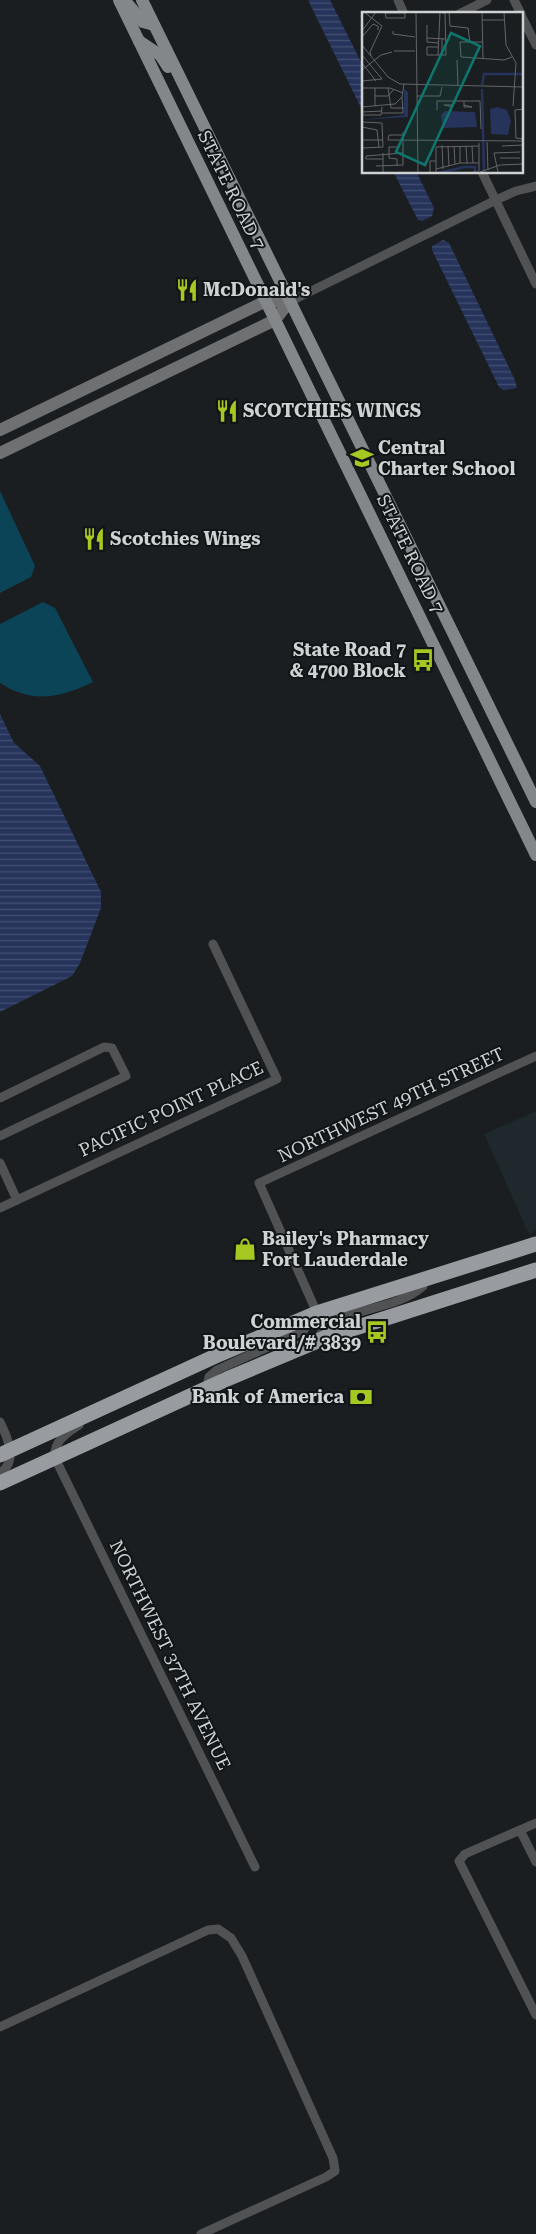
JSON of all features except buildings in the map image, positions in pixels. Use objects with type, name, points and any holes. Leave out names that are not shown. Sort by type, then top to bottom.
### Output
[{"type":"highway","points":[[5,1453],[220,1354],[317,1313],[536,1244]]},
{"type":"highway","points":[[0,1483],[207,1388],[315,1342],[536,1270]]},
{"type":"main road","name":"STATE ROAD 7","points":[[119,0],[536,855]]},
{"type":"main road","points":[[124,0],[143,22],[154,26]]},
{"type":"main road","name":"STATE ROAD 7","points":[[142,0],[536,802]]},
{"type":"main road","points":[[138,40],[160,55],[192,103]]},
{"type":"street","points":[[398,0],[403,12]]},
{"type":"street","points":[[463,12],[487,0]]},
{"type":"street","points":[[514,0],[519,12]]},
{"type":"street","points":[[524,21],[536,45]]},
{"type":"street","points":[[483,174],[536,284]]},
{"type":"street","points":[[0,453],[275,320],[289,302],[496,200],[516,191],[536,186]]},
{"type":"street","points":[[0,430],[266,301],[289,302]]},
{"type":"street","name":"PACIFIC POINT PLACE","points":[[0,1208],[277,1079],[213,944]]},
{"type":"street","points":[[0,1098],[104,1047],[112,1048],[126,1076],[0,1136]]},
{"type":"street","name":"NORTHWEST 49TH STREET","points":[[317,1313],[259,1184],[536,1056]]},
{"type":"street","points":[[0,1163],[17,1200]]},
{"type":"street","points":[[315,1342],[332,1322],[391,1303],[418,1291],[423,1286],[422,1280]]},
{"type":"street","points":[[207,1388],[209,1377],[217,1370],[302,1332],[317,1313]]},
{"type":"street","points":[[55,1458],[54,1450],[61,1438],[97,1410]]},
{"type":"street","points":[[0,1422],[5,1453],[11,1463],[0,1473]]},
{"type":"street","name":"NORTHWEST 37TH AVENUE","points":[[55,1458],[255,1867]]},
{"type":"street","points":[[536,1823],[465,1854],[459,1861],[536,2015]]},
{"type":"street","points":[[520,1830],[536,1862]]},
{"type":"street","points":[[0,2027],[208,1930],[218,1929],[231,1938],[242,1956],[333,2158],[335,2170],[326,2177],[201,2234]]},
{"type":"shaded area","points":[[308,0],[330,0],[362,64],[362,110]]},
{"type":"shaded area","points":[[395,174],[417,174],[434,208],[432,216],[422,221],[418,220]]},
{"type":"shaded area","points":[[443,240],[449,243],[515,380],[517,388],[503,390],[499,387],[432,250],[432,246]]},
{"type":"shaded area","points":[[0,491],[35,566],[31,577],[0,593]]},
{"type":"shaded area","points":[[43,602],[55,608],[93,682],[57,695],[35,696],[12,690],[0,683],[0,624]]},
{"type":"shaded area","points":[[0,714],[14,743],[40,766],[101,892],[101,908],[80,963],[72,976],[0,1012]]},
{"type":"shaded area","points":[[536,1111],[536,1230],[529,1234],[484,1134]]},
{"type":"place","name":"McDonald's","points":[[187,290]]},
{"type":"place","name":"SCOTCHIES WINGS","points":[[227,411]]},
{"type":"place","name":"Central Charter School","points":[[362,458]]},
{"type":"place","name":"Scotchies Wings","points":[[94,539]]},
{"type":"place","name":"State Road 7 & 4700 Block","points":[[423,660]]},
{"type":"place","name":"Bailey's Pharmacy Fort Lauderdale","points":[[245,1249]]},
{"type":"place","name":"Commercial Boulevard/# 3839","points":[[377,1332]]},
{"type":"place","name":"Bank of America","points":[[361,1397]]}]
